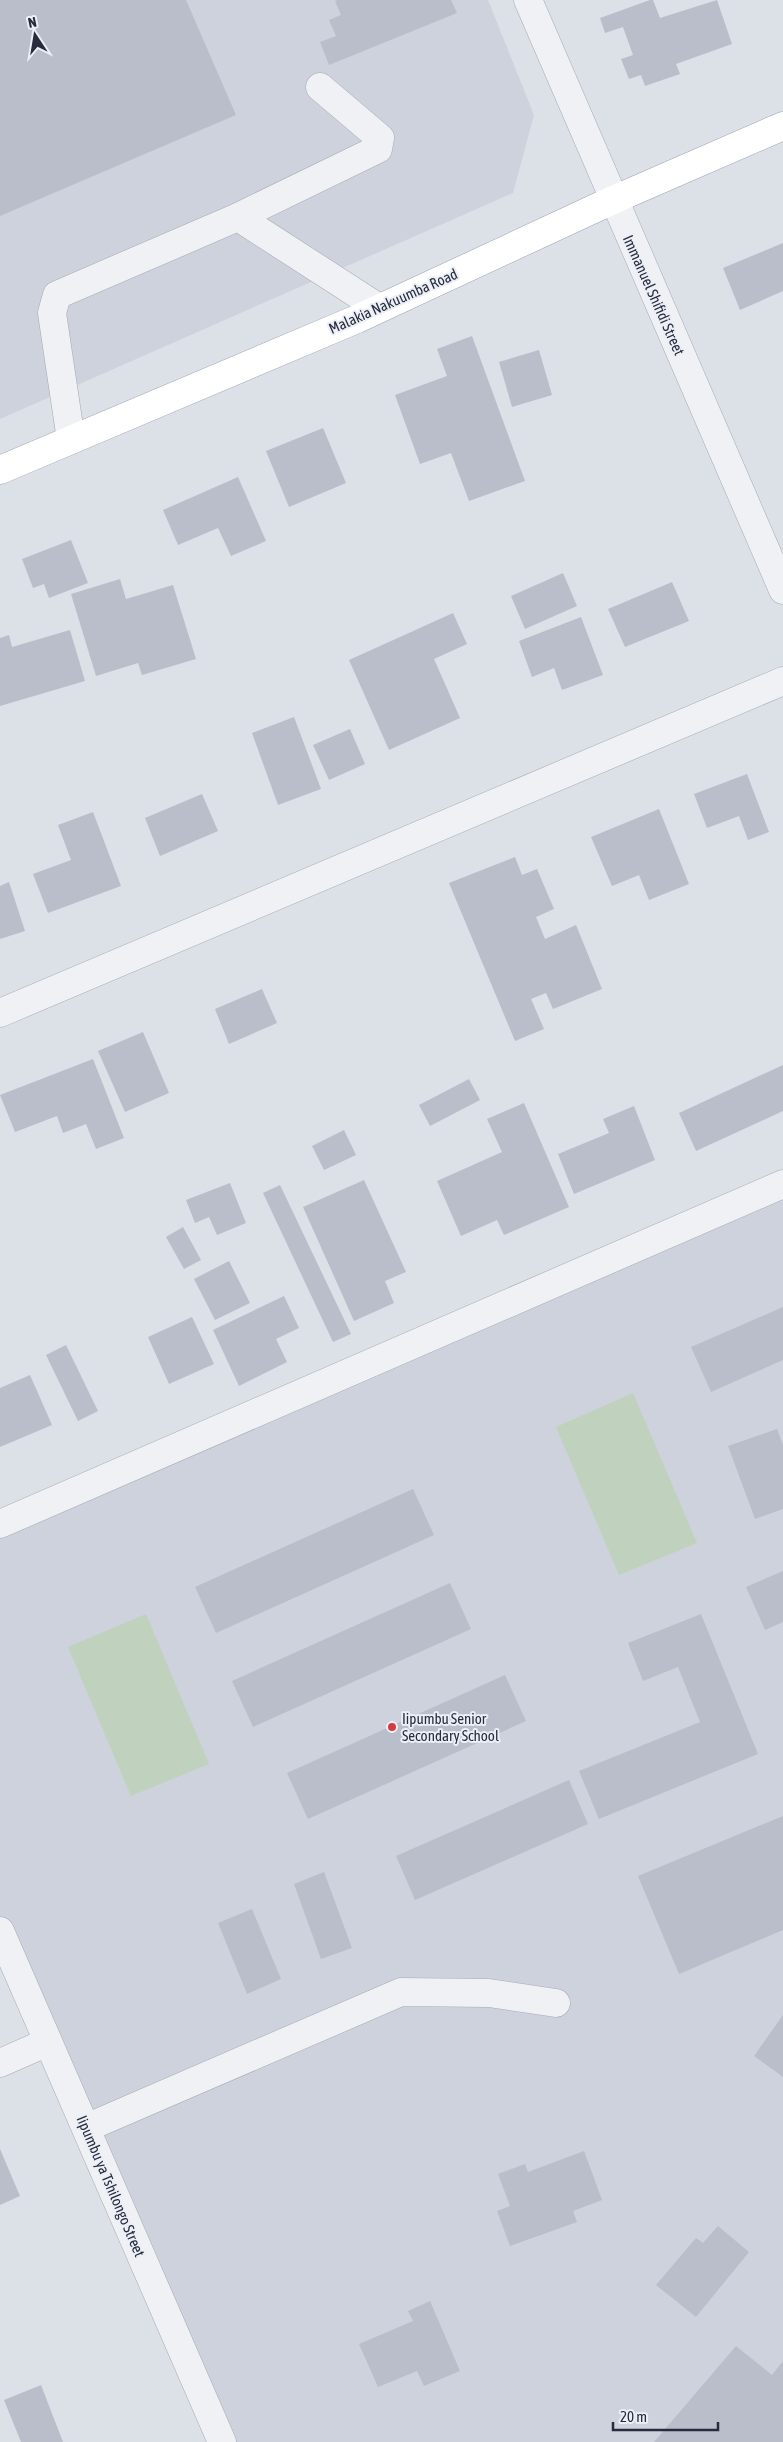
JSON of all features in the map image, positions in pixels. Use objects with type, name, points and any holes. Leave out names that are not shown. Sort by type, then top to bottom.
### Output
[{"type":"main road","name":"Malakia Nakuumba Road","points":[[0,470],[379,308],[613,200],[783,126]]},
{"type":"street","name":"Immanuel Shifidi Street","points":[[528,0],[783,590]]},
{"type":"street","points":[[72,440],[52,313],[57,296],[238,217],[378,149],[380,138],[320,87]]},
{"type":"street","points":[[238,217],[379,308]]},
{"type":"street","points":[[0,1013],[783,681]]},
{"type":"street","points":[[0,1524],[783,1184]]},
{"type":"street","name":"Iipumbu ya Tshilongo Street","points":[[0,1931],[222,2442]]},
{"type":"street","points":[[86,2128],[402,1992],[489,1993],[556,2003]]},
{"type":"street","points":[[0,2063],[48,2042]]},
{"type":"shaded area","points":[[0,0],[488,0],[534,115],[513,193],[0,419]]},
{"type":"shaded area","name":"Iipumbu Senior Secondary School","points":[[783,1184],[783,2442],[222,2442],[0,1931],[0,1524]]},
{"type":"green space","points":[[633,1393],[697,1543],[619,1575],[556,1427]]},
{"type":"green space","points":[[146,1614],[209,1764],[131,1796],[68,1647]]},
{"type":"building","points":[[0,0],[186,0],[236,115],[0,216]]},
{"type":"building","points":[[451,0],[457,13],[329,65],[320,42],[336,36],[329,20],[341,15],[335,1]]},
{"type":"building","points":[[653,0],[660,18],[717,0],[732,44],[676,64],[680,74],[645,86],[641,75],[629,79],[621,59],[633,55],[623,27],[605,33],[600,18]]},
{"type":"building","points":[[783,243],[783,291],[740,310],[723,268]]},
{"type":"building","points":[[472,336],[525,481],[469,501],[451,453],[420,464],[395,395],[447,376],[437,349]]},
{"type":"building","points":[[539,350],[552,395],[512,407],[499,362]]},
{"type":"building","points":[[323,428],[346,483],[289,507],[266,451]]},
{"type":"building","points":[[238,477],[266,541],[231,556],[218,528],[178,545],[163,510]]},
{"type":"building","points":[[71,540],[88,583],[49,598],[44,584],[33,588],[22,559]]},
{"type":"building","points":[[563,573],[577,606],[525,629],[511,596]]},
{"type":"building","points":[[120,579],[126,599],[173,585],[196,659],[142,675],[138,663],[96,676],[71,594]]},
{"type":"building","points":[[672,582],[689,621],[625,647],[608,609]]},
{"type":"building","points":[[453,613],[467,644],[434,659],[460,718],[389,750],[349,660]]},
{"type":"building","points":[[581,617],[603,675],[562,690],[554,668],[532,677],[519,641]]},
{"type":"building","points":[[70,630],[85,681],[0,706],[0,638],[9,635],[12,647]]},
{"type":"building","points":[[294,717],[321,789],[278,805],[252,733]]},
{"type":"building","points":[[350,729],[365,764],[329,780],[313,745]]},
{"type":"building","points":[[747,774],[769,832],[748,840],[739,816],[707,828],[694,794]]},
{"type":"building","points":[[202,794],[218,831],[160,856],[145,818]]},
{"type":"building","points":[[659,809],[689,884],[649,900],[639,875],[612,886],[591,837]]},
{"type":"building","points":[[93,812],[121,886],[48,913],[33,874],[71,860],[58,825]]},
{"type":"building","points":[[515,857],[522,875],[537,869],[554,909],[536,917],[545,939],[576,925],[602,989],[553,1009],[546,993],[531,999],[544,1029],[515,1041],[449,883]]},
{"type":"building","points":[[9,882],[25,931],[0,939],[0,886]]},
{"type":"building","points":[[262,989],[277,1023],[229,1044],[215,1009]]},
{"type":"building","points":[[143,1032],[169,1093],[125,1112],[98,1051]]},
{"type":"building","points":[[93,1059],[124,1138],[96,1149],[86,1124],[63,1133],[57,1116],[15,1132],[0,1095]]},
{"type":"building","points":[[783,1065],[783,1111],[696,1151],[679,1113]]},
{"type":"building","points":[[469,1079],[480,1100],[430,1126],[419,1105]]},
{"type":"building","points":[[524,1103],[569,1207],[504,1235],[497,1220],[461,1236],[437,1181],[502,1152],[487,1119]]},
{"type":"building","points":[[634,1106],[655,1160],[574,1194],[558,1154],[609,1133],[603,1119]]},
{"type":"building","points":[[344,1130],[356,1155],[324,1170],[312,1146]]},
{"type":"building","points":[[364,1180],[406,1272],[385,1281],[394,1303],[354,1321],[303,1207]]},
{"type":"building","points":[[230,1183],[246,1223],[217,1235],[209,1217],[195,1223],[186,1200]]},
{"type":"building","points":[[280,1185],[351,1334],[333,1342],[263,1193]]},
{"type":"building","points":[[183,1227],[201,1260],[184,1269],[166,1237]]},
{"type":"building","points":[[229,1261],[250,1303],[215,1320],[194,1279]]},
{"type":"building","points":[[284,1296],[299,1328],[276,1339],[287,1362],[239,1386],[213,1330]]},
{"type":"building","points":[[783,1307],[783,1360],[711,1392],[691,1347]]},
{"type":"building","points":[[192,1317],[214,1364],[169,1384],[148,1337]]},
{"type":"building","points":[[66,1345],[98,1411],[78,1421],[46,1355]]},
{"type":"building","points":[[30,1375],[52,1425],[0,1447],[0,1388]]},
{"type":"building","points":[[777,1429],[783,1445],[783,1509],[755,1519],[728,1446]]},
{"type":"building","points":[[413,1489],[434,1535],[216,1633],[195,1587]]},
{"type":"building","points":[[783,1571],[783,1622],[765,1630],[746,1587]]},
{"type":"building","points":[[450,1583],[471,1629],[253,1727],[232,1681]]},
{"type":"building","points":[[701,1614],[758,1754],[599,1819],[579,1771],[700,1722],[678,1667],[643,1681],[628,1643]]},
{"type":"building","points":[[505,1675],[526,1721],[308,1819],[287,1773]]},
{"type":"building","points":[[569,1780],[588,1824],[415,1900],[396,1856]]},
{"type":"building","points":[[783,1816],[783,1930],[679,1974],[638,1876]]},
{"type":"building","points":[[324,1872],[352,1948],[321,1959],[294,1884]]},
{"type":"building","points":[[252,1909],[281,1979],[247,1994],[218,1923]]},
{"type":"building","points":[[783,2015],[783,2077],[754,2056]]},
{"type":"building","points":[[0,2149],[20,2196],[0,2205]]},
{"type":"building","points":[[584,2151],[602,2200],[573,2211],[577,2222],[510,2246],[497,2211],[510,2206],[498,2174],[525,2164],[528,2172]]},
{"type":"building","points":[[718,2226],[749,2252],[696,2317],[656,2285],[696,2238],[703,2243]]},
{"type":"building","points":[[430,2301],[460,2371],[424,2386],[417,2371],[378,2387],[359,2344],[413,2321],[408,2311]]},
{"type":"building","points":[[736,2346],[772,2375],[783,2361],[783,2442],[654,2442]]},
{"type":"building","points":[[41,2385],[63,2442],[21,2442],[4,2400]]},
{"type":"place","name":"Iipumbu Senior Secondary School","points":[[392,1727]]}]
